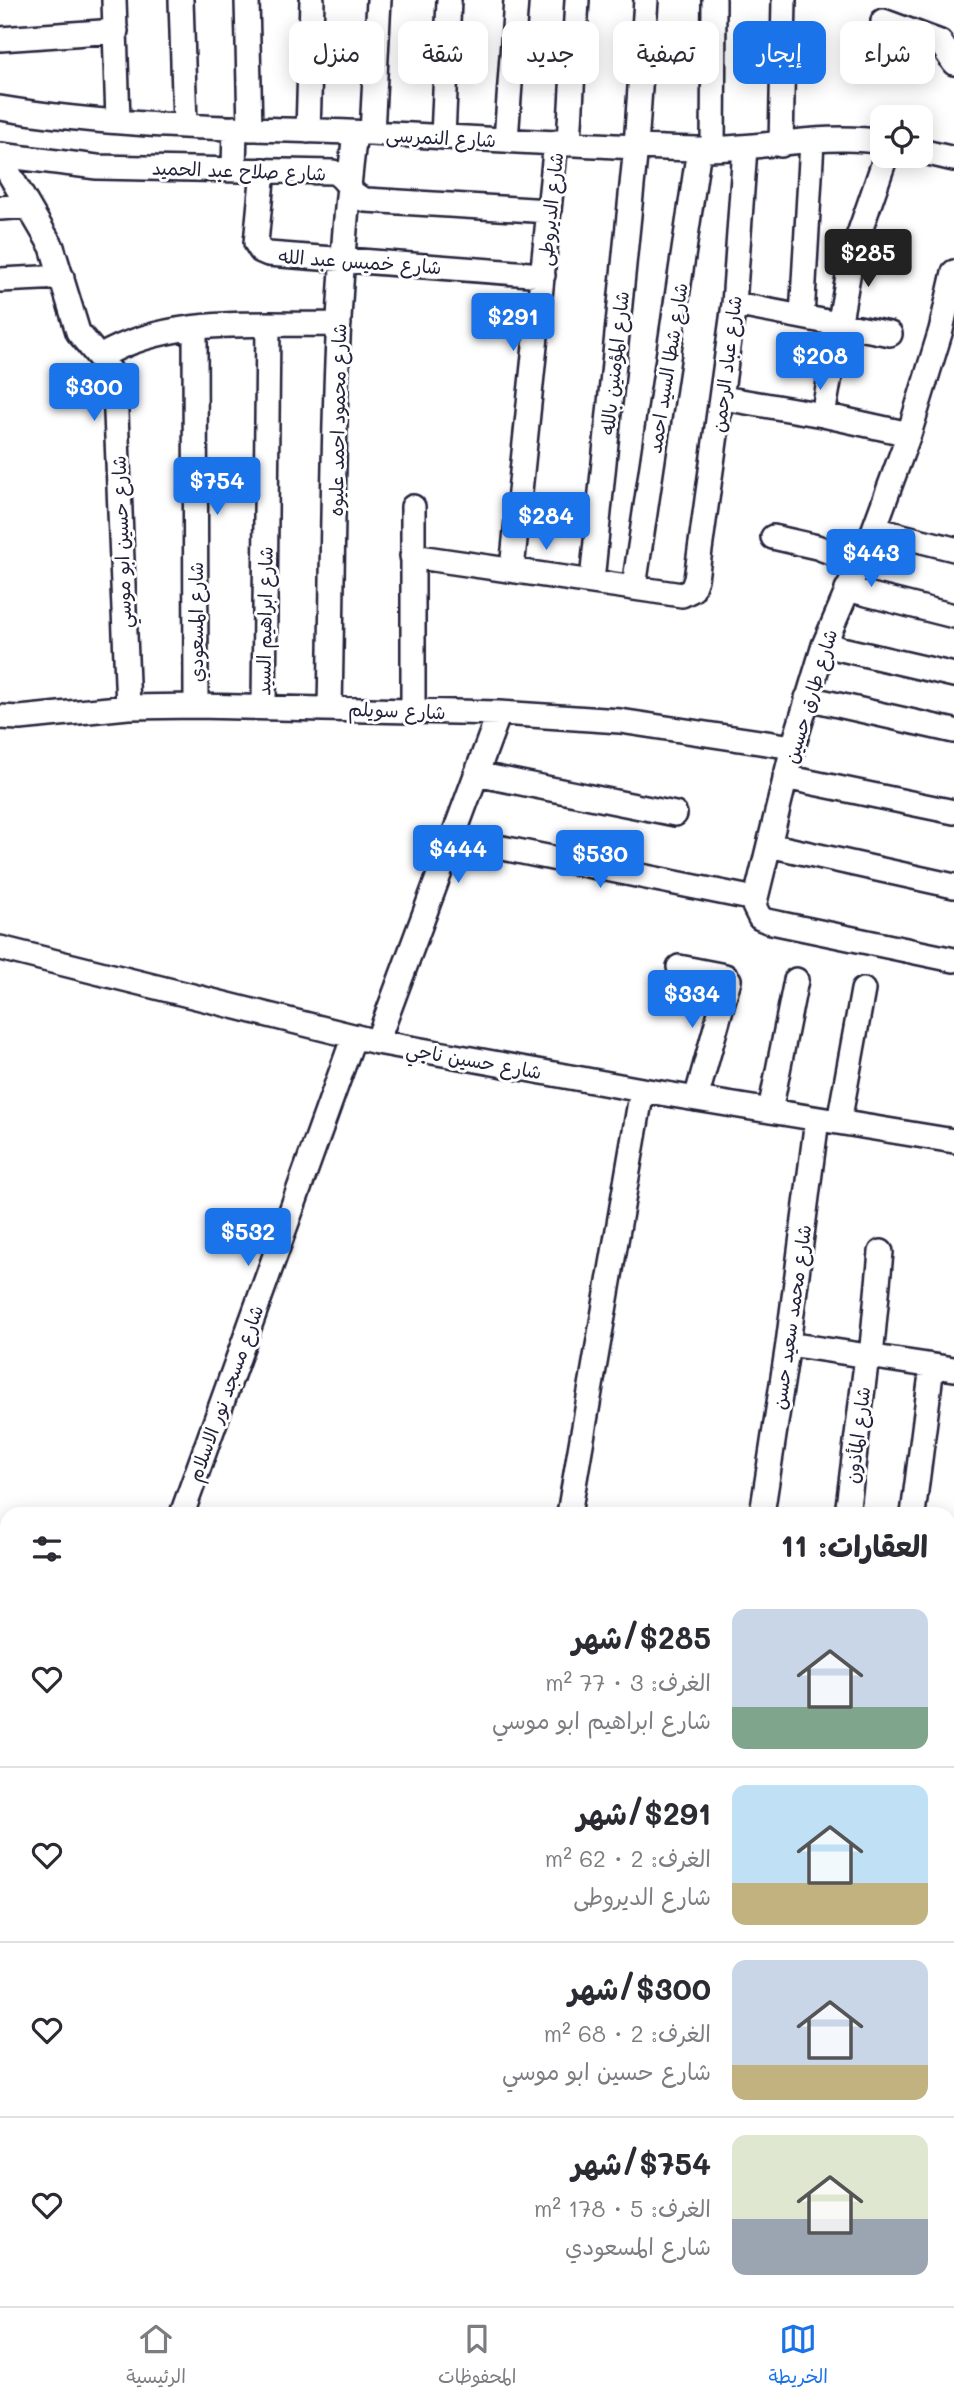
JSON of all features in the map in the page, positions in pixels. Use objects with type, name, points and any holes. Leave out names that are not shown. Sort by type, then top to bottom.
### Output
[{"type":"street","points":[[114,0],[118,120]]},
{"type":"street","points":[[181,0],[185,125]]},
{"type":"street","points":[[234,169],[242,128],[247,0]]},
{"type":"street","points":[[309,131],[312,0]]},
{"type":"street","name":"شارع محمود احمد عليوه","points":[[330,708],[339,324],[348,187],[364,133],[379,0]]},
{"type":"street","points":[[443,137],[449,0]]},
{"type":"street","points":[[506,139],[516,0]]},
{"type":"street","points":[[562,142],[577,0]]},
{"type":"street","name":"شارع المؤمنين بالله","points":[[592,581],[636,146],[646,0]]},
{"type":"street","name":"شارع شطا السيد احمد","points":[[634,587],[706,149],[714,0]]},
{"type":"street","points":[[781,145],[784,0]]},
{"type":"street","points":[[0,39],[116,31]]},
{"type":"street","points":[[935,40],[940,42],[954,63]]},
{"type":"street","name":"شارع النمرسى","points":[[0,108],[185,125],[706,149],[851,139],[870,141]]},
{"type":"street","name":"شارع الديروطى","points":[[512,569],[550,211],[562,142]]},
{"type":"street","points":[[802,317],[812,142]]},
{"type":"street","name":"شارع عباد الرحمن","points":[[634,587],[682,595],[692,590],[696,579],[734,304],[746,148]]},
{"type":"street","points":[[933,154],[954,159]]},
{"type":"street","name":"شارع صلاح عبد الحميد","points":[[0,157],[97,167],[333,172],[340,175],[358,198],[366,200],[550,211]]},
{"type":"street","name":"شارع حسين ابو موسي","points":[[0,157],[52,247],[78,332],[111,372],[115,388],[128,706]]},
{"type":"street","points":[[823,415],[852,254],[882,168]]},
{"type":"street","name":"شارع خميس عبد الله","points":[[264,170],[256,243],[261,251],[268,254],[543,275]]},
{"type":"street","points":[[0,208],[28,206]]},
{"type":"street","name":"شارع طارق حسين","points":[[755,899],[807,698],[824,645],[874,529],[909,434],[941,330],[954,272]]},
{"type":"street","points":[[0,280],[62,277]]},
{"type":"street","points":[[734,304],[890,334]]},
{"type":"street","points":[[100,357],[142,336],[195,328],[339,324]]},
{"type":"street","name":"شارع ابراهيم السيد","points":[[264,705],[268,326]]},
{"type":"street","name":"شارع المسعودي","points":[[195,328],[196,706]]},
{"type":"street","points":[[723,398],[823,415],[909,434]]},
{"type":"street","points":[[413,508],[413,711]]},
{"type":"street","points":[[874,529],[954,549]]},
{"type":"street","points":[[774,537],[817,547],[859,563]]},
{"type":"street","points":[[412,556],[634,587]]},
{"type":"street","points":[[847,589],[954,617]]},
{"type":"street","points":[[824,645],[954,675]]},
{"type":"street","points":[[807,698],[954,731]]},
{"type":"street","name":"شارع سويلم","points":[[0,717],[20,718],[128,706],[264,705],[499,713],[620,721],[793,747]]},
{"type":"street","name":"شارع مسجد نور الاسلام","points":[[185,1507],[365,1039],[453,838],[499,713]]},
{"type":"street","points":[[476,774],[675,814]]},
{"type":"street","points":[[785,777],[954,812]]},
{"type":"street","points":[[453,838],[755,899],[756,913],[766,921],[954,960]]},
{"type":"street","points":[[769,845],[954,886]]},
{"type":"street","name":"شارع حسين ناجي","points":[[0,947],[365,1039],[642,1090],[954,1141]]},
{"type":"street","points":[[679,967],[725,976],[729,980],[696,1099]]},
{"type":"street","points":[[770,1111],[796,980]]},
{"type":"street","name":"شارع محمد سعيد حسن","points":[[763,1507],[788,1344],[828,1121],[863,990]]},
{"type":"street","points":[[570,1507],[642,1090]]},
{"type":"street","name":"شارع المأذون","points":[[848,1507],[881,1252]]},
{"type":"street","points":[[788,1344],[943,1368],[914,1507]]}]
